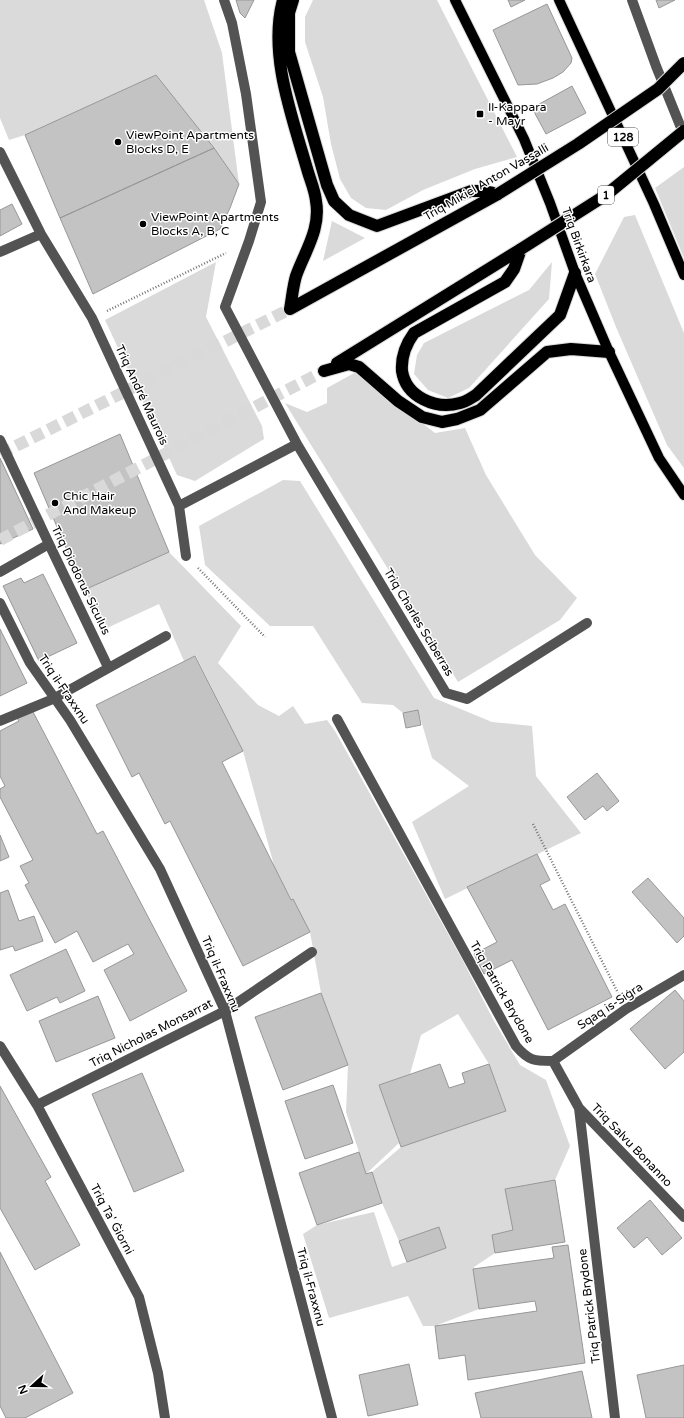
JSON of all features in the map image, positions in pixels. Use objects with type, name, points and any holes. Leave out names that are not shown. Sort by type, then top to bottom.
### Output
[{"type":"highway","name":"Triq Mikiel Anton Vassalli","points":[[283,0],[279,25],[279,50],[282,74],[317,202],[317,220],[311,245],[296,277],[290,309],[498,194],[578,144],[658,89],[684,63]]},
{"type":"highway","points":[[293,0],[289,13],[289,52],[323,172],[334,201],[349,215],[377,226],[471,191],[483,191],[498,194]]},
{"type":"highway","name":"1","points":[[521,249],[606,195],[684,131]]},
{"type":"highway","points":[[521,249],[514,269],[505,282],[414,333],[409,340],[403,355],[402,371],[407,384],[421,398],[431,403],[446,406],[461,403],[476,395],[560,314],[575,273]]},
{"type":"highway","points":[[521,249],[324,371],[349,364],[359,367],[398,401],[422,417],[442,422],[456,419],[480,410],[547,352],[571,349],[609,352]]},
{"type":"main road","name":"Triq Birkirkara","points":[[455,0],[524,139],[550,203],[575,273],[609,352],[659,458],[684,495]]},
{"type":"main road","name":"128","points":[[559,0],[654,204],[684,275]]},
{"type":"street","name":"Triq Charles Sciberras","points":[[224,0],[232,23],[246,94],[261,202],[249,241],[224,307],[297,444],[446,693],[467,699],[587,623]]},
{"type":"street","points":[[632,0],[656,66],[684,135]]},
{"type":"street","name":"Triq André Maurois","points":[[0,152],[41,234],[92,318],[179,506],[186,556]]},
{"type":"street","points":[[0,252],[41,234]]},
{"type":"street","name":"Triq Diodorus Siculus","points":[[0,440],[48,544],[108,667]]},
{"type":"street","points":[[179,506],[297,444]]},
{"type":"street","points":[[0,572],[48,544]]},
{"type":"street","name":"Triq il-Fraxxnu","points":[[0,603],[30,663],[53,698],[70,720],[160,869],[225,1010],[332,1418]]},
{"type":"street","points":[[0,721],[53,698],[166,636]]},
{"type":"street","name":"Triq Patrick Brydone","points":[[337,719],[516,1046],[524,1056],[535,1061],[553,1061],[579,1108],[615,1418]]},
{"type":"street","name":"Triq Nicholas Monsarrat","points":[[37,1105],[225,1010],[312,952]]},
{"type":"street","name":"Sqaq is-Siġra","points":[[553,1061],[626,1009],[684,976]]},
{"type":"street","name":"Triq Ta' Ġiorni","points":[[0,1046],[37,1105],[139,1297],[158,1373],[165,1418]]},
{"type":"street","name":"Triq Salvu Bonanno","points":[[579,1108],[684,1217]]},
{"type":"path","points":[[92,318],[249,241]]},
{"type":"path","points":[[186,556],[265,637]]},
{"type":"path","points":[[533,824],[626,1009]]},
{"type":"shaded area","points":[[0,0],[204,0],[222,53],[239,184],[214,148],[156,75],[25,135],[9,140],[0,118]]},
{"type":"shaded area","points":[[313,0],[437,0],[517,157],[475,169],[423,190],[386,210],[366,208],[351,198],[340,179],[331,144],[323,97],[305,42],[305,17]]},
{"type":"shaded area","points":[[684,167],[684,258],[655,188]]},
{"type":"shaded area","points":[[635,215],[684,333],[684,468],[667,445],[616,327],[595,274],[624,217]]},
{"type":"shaded area","points":[[332,221],[365,238],[323,261]]},
{"type":"shaded area","points":[[216,262],[206,317],[262,426],[264,439],[195,481],[177,475],[105,320]]},
{"type":"shaded area","points":[[552,262],[549,299],[469,388],[448,398],[428,390],[414,374],[417,355],[424,343],[529,290]]},
{"type":"shaded area","points":[[356,372],[435,433],[465,428],[486,475],[535,555],[577,598],[560,620],[458,682],[285,403],[307,412],[327,403],[327,388]]},
{"type":"shaded area","points":[[283,480],[300,481],[434,698],[492,722],[532,726],[536,776],[581,833],[445,899],[412,822],[469,786],[432,758],[418,710],[403,713],[393,705],[362,703],[313,626],[270,626],[205,565],[199,526]]},
{"type":"shaded area","points":[[169,552],[241,626],[218,663],[258,705],[279,716],[293,706],[305,724],[327,720],[335,731],[462,959],[494,1021],[520,1065],[546,1080],[570,1146],[555,1180],[506,1189],[513,1230],[492,1235],[495,1253],[474,1267],[479,1309],[435,1326],[423,1326],[408,1296],[329,1318],[303,1234],[317,1225],[374,1212],[392,1267],[446,1248],[439,1227],[399,1241],[382,1203],[372,1172],[401,1147],[506,1110],[489,1064],[458,1014],[421,1035],[410,1074],[379,1085],[399,1143],[366,1174],[346,1112],[348,1065],[321,993],[310,932],[275,869],[243,751],[196,656],[184,661],[159,604],[107,628],[84,590]]},
{"type":"building","points":[[236,0],[254,0],[245,18],[240,13]]},
{"type":"building","points":[[508,0],[525,0],[511,7]]},
{"type":"building","points":[[656,0],[675,0],[659,8]]},
{"type":"building","points":[[547,4],[572,58],[571,63],[563,72],[553,78],[537,84],[518,85],[493,30]]},
{"type":"building","name":"ViewPoint Apartments Blocks D, E","points":[[156,75],[214,148],[60,218],[25,135]]},
{"type":"building","points":[[572,86],[586,113],[546,134],[532,108]]},
{"type":"building","name":"ViewPoint Apartments Blocks A, B, C","points":[[214,148],[239,184],[220,229],[93,294],[60,218]]},
{"type":"building","points":[[12,204],[22,224],[0,236],[0,210]]},
{"type":"building","points":[[120,434],[169,552],[84,590],[34,473]]},
{"type":"building","points":[[0,458],[33,529],[0,544]]},
{"type":"building","points":[[43,574],[77,643],[39,661],[3,586],[21,578],[24,583]]},
{"type":"building","points":[[0,629],[27,683],[0,696]]},
{"type":"building","points":[[195,656],[243,751],[222,762],[291,900],[293,899],[310,932],[243,966],[170,821],[165,824],[139,773],[132,777],[96,705]]},
{"type":"building","points":[[32,710],[97,834],[103,831],[187,991],[130,1021],[104,970],[134,954],[128,944],[93,962],[77,931],[55,943],[25,885],[29,883],[20,866],[33,860],[0,797],[0,789],[5,786],[0,776],[0,731],[19,721],[17,718]]},
{"type":"building","points":[[418,710],[421,725],[406,728],[403,713]]},
{"type":"building","points":[[597,773],[619,801],[607,811],[603,806],[585,820],[567,797]]},
{"type":"building","points":[[0,835],[9,857],[0,861]]},
{"type":"building","points":[[537,854],[550,880],[540,885],[553,910],[565,904],[612,997],[548,1030],[512,960],[484,974],[474,954],[497,942],[467,887]]},
{"type":"building","points":[[648,878],[684,918],[684,936],[677,943],[632,892]]},
{"type":"building","points":[[8,890],[19,921],[34,916],[43,941],[15,951],[13,946],[0,950],[0,893]]},
{"type":"building","points":[[66,949],[85,991],[60,1003],[57,997],[27,1011],[10,975]]},
{"type":"building","points":[[675,990],[684,1001],[684,1052],[665,1069],[630,1029]]},
{"type":"building","points":[[321,993],[348,1065],[283,1090],[255,1017]]},
{"type":"building","points":[[98,996],[115,1038],[56,1062],[39,1021]]},
{"type":"building","points":[[440,1064],[449,1088],[465,1083],[462,1073],[489,1064],[506,1111],[401,1147],[379,1085]]},
{"type":"building","points":[[142,1073],[184,1171],[134,1192],[92,1094]]},
{"type":"building","points":[[333,1085],[353,1143],[305,1159],[285,1101]]},
{"type":"building","points":[[0,1086],[51,1177],[45,1181],[80,1245],[35,1270],[0,1208]]},
{"type":"building","points":[[359,1152],[366,1174],[372,1172],[382,1203],[317,1225],[299,1173]]},
{"type":"building","points":[[555,1180],[565,1242],[495,1253],[492,1235],[513,1230],[505,1189]]},
{"type":"building","points":[[650,1200],[682,1238],[662,1255],[647,1237],[634,1248],[617,1228]]},
{"type":"building","points":[[439,1227],[446,1248],[407,1262],[399,1241]]},
{"type":"building","points":[[568,1245],[585,1363],[468,1380],[465,1355],[439,1359],[435,1326],[537,1311],[535,1301],[479,1309],[473,1269],[554,1258],[552,1247]]},
{"type":"building","points":[[0,1252],[73,1393],[25,1418],[6,1418],[0,1406]]},
{"type":"building","points":[[409,1364],[418,1405],[368,1416],[359,1375]]},
{"type":"building","points":[[684,1365],[684,1418],[646,1418],[637,1375]]},
{"type":"building","points":[[582,1371],[592,1418],[481,1418],[475,1393]]},
{"type":"tunnel","points":[[0,454],[290,309]]},
{"type":"tunnel","points":[[0,540],[324,371]]},
{"type":"place","name":"Il-Kappara - Mayr","points":[[480,114]]},
{"type":"place","name":"ViewPoint Apartments Blocks D, E","points":[[118,142]]},
{"type":"place","name":"ViewPoint Apartments Blocks A, B, C","points":[[143,224]]},
{"type":"place","name":"Chic Hair And Makeup","points":[[55,503]]}]
